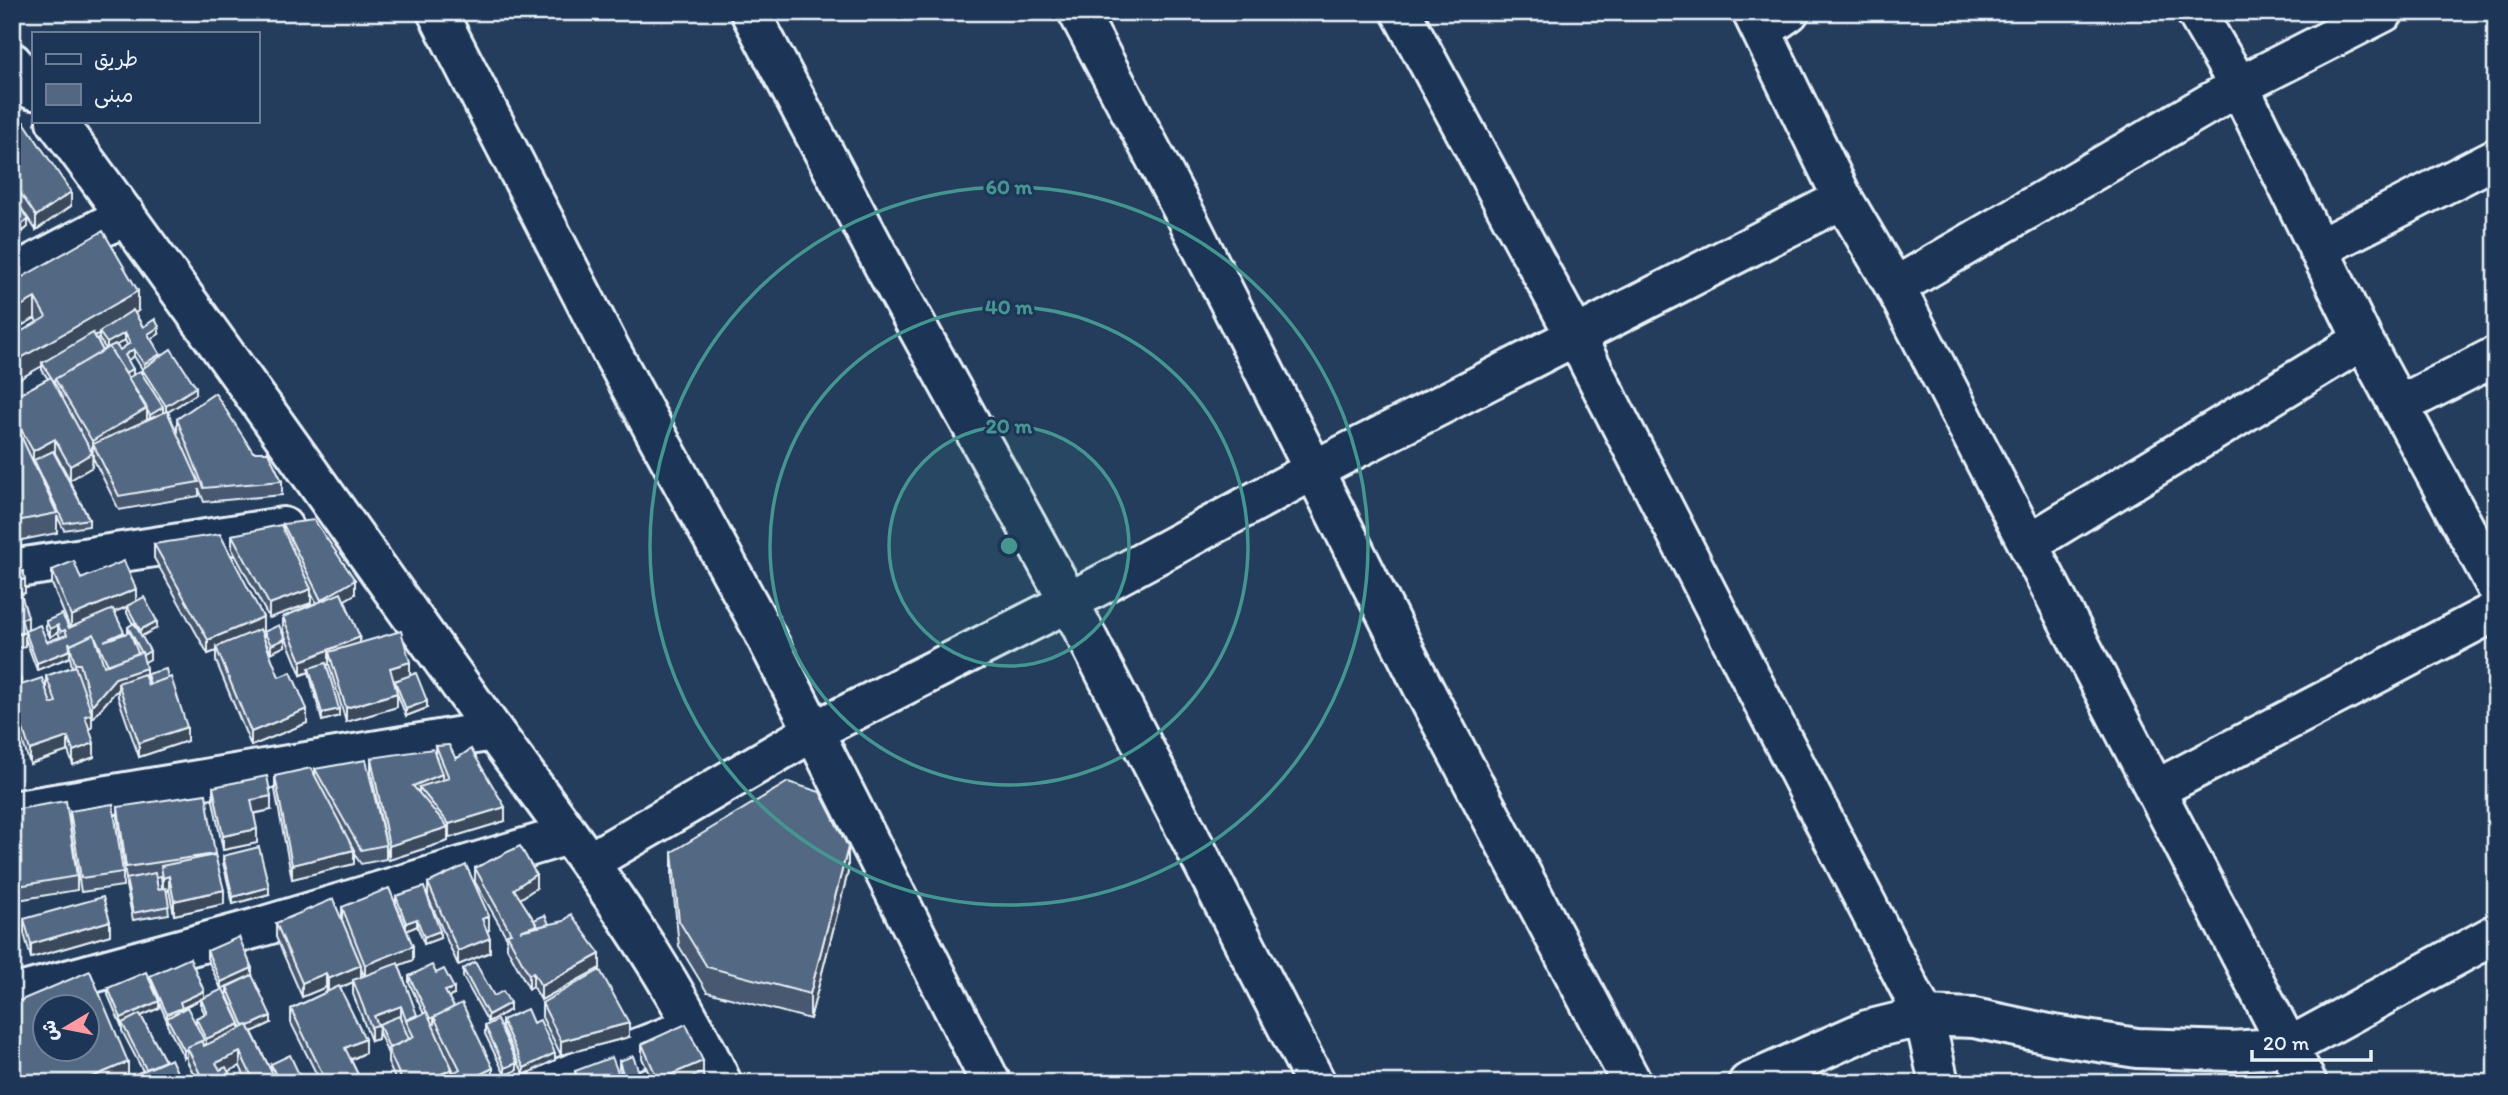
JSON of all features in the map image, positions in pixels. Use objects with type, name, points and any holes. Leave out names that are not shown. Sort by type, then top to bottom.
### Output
[{"type":"street","points":[[437,12],[610,349],[762,629],[990,1083]]},
{"type":"street","points":[[750,12],[887,272],[1069,602],[1316,1083]]},
{"type":"street","points":[[1078,12],[1186,216],[1434,709],[1632,1083]]},
{"type":"street","points":[[1401,12],[1576,337],[1924,1016],[1939,1083]]},
{"type":"street","points":[[2196,12],[2239,86],[2363,340],[2496,586]]},
{"type":"street","points":[[1895,287],[2239,86],[2384,12]]},
{"type":"street","points":[[1768,18],[1843,198],[1895,287],[2307,1083]]},
{"type":"street","points":[[12,62],[32,89]]},
{"type":"street","points":[[57,122],[126,215],[493,731],[580,848],[695,1026],[722,1083]]},
{"type":"street","points":[[2318,249],[2496,158]]},
{"type":"street","points":[[12,995],[257,928],[580,848],[1069,602],[1314,470],[1843,198]]},
{"type":"street","points":[[12,275],[126,215]]},
{"type":"street","points":[[2028,544],[2363,340]]},
{"type":"street","points":[[2400,405],[2496,356]]},
{"type":"street","points":[[12,569],[341,518]]},
{"type":"street","points":[[2155,790],[2496,611]]},
{"type":"street","points":[[12,811],[493,731]]},
{"type":"street","points":[[1748,1083],[1867,1030],[1924,1016],[1974,1018],[2137,1048],[2232,1052],[2289,1047],[2496,934]]},
{"type":"street","points":[[548,1083],[695,1026]]},
{"type":"building","points":[[24,122],[71,192],[36,216],[17,188],[12,191],[12,129]]},
{"type":"building","points":[[16,200],[28,220],[22,224],[12,206],[12,202]]},
{"type":"building","points":[[12,206],[19,217],[12,221]]},
{"type":"building","points":[[103,231],[138,291],[12,363],[12,337],[46,317],[35,298],[12,311],[12,283]]},
{"type":"building","points":[[133,310],[143,327],[155,319],[159,327],[148,334],[160,354],[144,364],[134,349],[125,355],[133,369],[125,373],[109,347],[115,344],[120,350],[130,343],[125,333],[107,343],[99,332]]},
{"type":"building","points":[[18,326],[21,332],[12,337],[12,329]]},
{"type":"building","points":[[93,333],[103,351],[54,382],[42,363]]},
{"type":"building","points":[[109,347],[147,408],[92,441],[55,379]]},
{"type":"building","points":[[171,349],[196,387],[166,406],[142,369]]},
{"type":"building","points":[[140,371],[163,407],[150,415],[128,378]]},
{"type":"building","points":[[51,377],[92,453],[70,466],[55,439],[33,451],[12,413],[12,398]]},
{"type":"building","points":[[215,393],[253,452],[268,452],[282,481],[204,488],[177,419]]},
{"type":"building","points":[[167,411],[199,482],[119,496],[93,444]]},
{"type":"building","points":[[12,417],[57,513],[12,522]]},
{"type":"building","points":[[53,451],[89,519],[64,523],[34,460]]},
{"type":"building","points":[[314,520],[355,580],[321,600],[283,524]]},
{"type":"building","points":[[281,525],[311,589],[269,604],[232,535]]},
{"type":"building","points":[[220,534],[263,617],[208,640],[154,544]]},
{"type":"building","points":[[74,561],[81,579],[124,561],[136,589],[71,616],[52,570]]},
{"type":"building","points":[[23,571],[25,579],[17,581],[28,617],[21,619],[25,632],[12,636],[12,574]]},
{"type":"building","points":[[341,593],[360,637],[301,661],[283,617]]},
{"type":"building","points":[[144,597],[157,621],[140,630],[127,606]]},
{"type":"building","points":[[113,609],[124,632],[104,641],[130,632],[138,653],[108,665],[94,634],[71,645],[69,642],[70,650],[37,663],[25,631],[40,625],[47,642],[67,635],[65,630],[61,632],[58,625],[50,629],[46,621],[62,614],[69,628]]},
{"type":"building","points":[[134,623],[150,651],[143,655],[128,627]]},
{"type":"building","points":[[279,625],[285,639],[271,645],[264,632]]},
{"type":"building","points":[[260,629],[279,677],[291,672],[307,709],[251,732],[216,647]]},
{"type":"building","points":[[401,631],[410,662],[390,668],[397,693],[346,708],[329,652]]},
{"type":"building","points":[[94,634],[104,666],[142,652],[146,668],[115,678],[92,705],[80,664],[75,664],[70,645]]},
{"type":"building","points":[[12,656],[21,680],[12,683]]},
{"type":"building","points":[[326,663],[339,709],[322,713],[309,668]]},
{"type":"building","points":[[75,666],[92,714],[85,716],[94,743],[73,751],[68,737],[30,750],[17,711],[12,713],[12,688],[42,678],[51,704],[56,702],[46,676]]},
{"type":"building","points":[[166,669],[168,678],[150,684],[147,674]]},
{"type":"building","points":[[416,673],[427,701],[406,709],[395,681]]},
{"type":"building","points":[[144,674],[148,685],[171,677],[187,727],[139,743],[118,683]]},
{"type":"building","points":[[12,733],[17,745],[12,747]]},
{"type":"building","points":[[449,745],[456,759],[471,749],[505,807],[449,824],[419,787],[449,778],[436,746]]},
{"type":"building","points":[[433,749],[442,774],[413,786],[448,827],[389,846],[371,758]]},
{"type":"building","points":[[366,760],[386,845],[361,850],[315,769]]},
{"type":"building","points":[[311,768],[354,850],[292,865],[275,776]]},
{"type":"building","points":[[267,776],[271,796],[251,800],[257,829],[223,836],[213,787]]},
{"type":"building","points":[[788,782],[820,792],[848,847],[810,994],[707,967],[679,921],[672,852]]},
{"type":"building","points":[[206,794],[215,854],[126,867],[118,807]]},
{"type":"building","points":[[66,801],[77,876],[12,887],[12,810]]},
{"type":"building","points":[[113,804],[123,872],[81,878],[70,811]]},
{"type":"building","points":[[520,846],[536,874],[514,889],[537,925],[520,931],[564,921],[571,914],[600,954],[541,986],[533,972],[529,975],[507,934],[511,933],[475,868]]},
{"type":"building","points":[[259,847],[269,887],[233,897],[223,856]]},
{"type":"building","points":[[215,855],[224,890],[174,901],[169,876],[163,878],[161,866]]},
{"type":"building","points":[[466,865],[489,916],[482,919],[490,938],[458,951],[428,883]]},
{"type":"building","points":[[155,873],[158,889],[166,888],[169,906],[133,913],[126,879]]},
{"type":"building","points":[[424,887],[440,931],[424,937],[417,919],[406,923],[396,896]]},
{"type":"building","points":[[389,888],[413,946],[365,965],[342,907]]},
{"type":"building","points":[[103,897],[110,921],[31,944],[24,919]]},
{"type":"building","points":[[333,899],[361,965],[328,979],[326,973],[302,983],[276,923]]},
{"type":"building","points":[[545,915],[549,924],[537,927],[534,920]]},
{"type":"building","points":[[239,937],[252,968],[221,982],[207,951]]},
{"type":"building","points":[[190,958],[204,991],[180,1002],[182,1008],[167,1014],[150,976]]},
{"type":"building","points":[[475,962],[494,996],[503,991],[510,1003],[488,1015],[463,969]]},
{"type":"building","points":[[398,963],[417,1015],[406,1020],[401,1006],[374,1016],[378,1025],[371,1027],[353,980]]},
{"type":"building","points":[[432,965],[436,973],[444,969],[454,988],[445,991],[454,1007],[430,1019],[409,976]]},
{"type":"building","points":[[600,970],[629,1023],[561,1041],[542,1003]]},
{"type":"building","points":[[90,971],[99,993],[38,993]]},
{"type":"building","points":[[146,972],[159,1001],[121,1018],[108,988]]},
{"type":"building","points":[[252,975],[271,1016],[244,1026],[227,987]]},
{"type":"building","points":[[339,986],[365,1039],[345,1048],[360,1079],[367,1076],[371,1083],[327,1083],[291,1009]]},
{"type":"building","points":[[223,989],[240,1024],[206,1039],[196,1018],[207,1013],[201,999]]},
{"type":"building","points":[[32,996],[32,1064],[102,1064],[102,1000],[128,1062],[78,1083],[24,1083],[12,1055],[12,1004]]},
{"type":"building","points":[[462,1003],[493,1068],[458,1083],[453,1073],[460,1069],[434,1017]]},
{"type":"building","points":[[187,1007],[204,1040],[184,1050],[167,1018]]},
{"type":"building","points":[[527,1009],[533,1023],[540,1020],[555,1053],[524,1068],[502,1020]]},
{"type":"building","points":[[427,1012],[452,1069],[422,1083],[403,1083],[388,1049],[414,1037],[406,1021]]},
{"type":"building","points":[[140,1014],[165,1061],[146,1069],[122,1023]]},
{"type":"building","points":[[399,1016],[409,1039],[389,1048],[379,1024]]},
{"type":"building","points":[[497,1020],[517,1063],[505,1068],[485,1026]]},
{"type":"building","points":[[686,1024],[703,1061],[658,1080],[642,1044]]},
{"type":"building","points":[[248,1025],[277,1083],[255,1083],[240,1052],[216,1063],[220,1070],[226,1067],[234,1083],[208,1083],[205,1076],[202,1078],[187,1047],[201,1041],[204,1046]]},
{"type":"building","points":[[290,1055],[303,1083],[279,1083],[271,1064]]},
{"type":"building","points":[[633,1056],[643,1083],[626,1083],[619,1061]]},
{"type":"building","points":[[612,1057],[622,1083],[580,1083],[575,1071]]},
{"type":"building","points":[[171,1059],[182,1083],[115,1083]]},
{"type":"building","points":[[702,1073],[706,1083],[677,1083]]},
{"type":"building","points":[[546,1078],[548,1083],[532,1083]]}]
